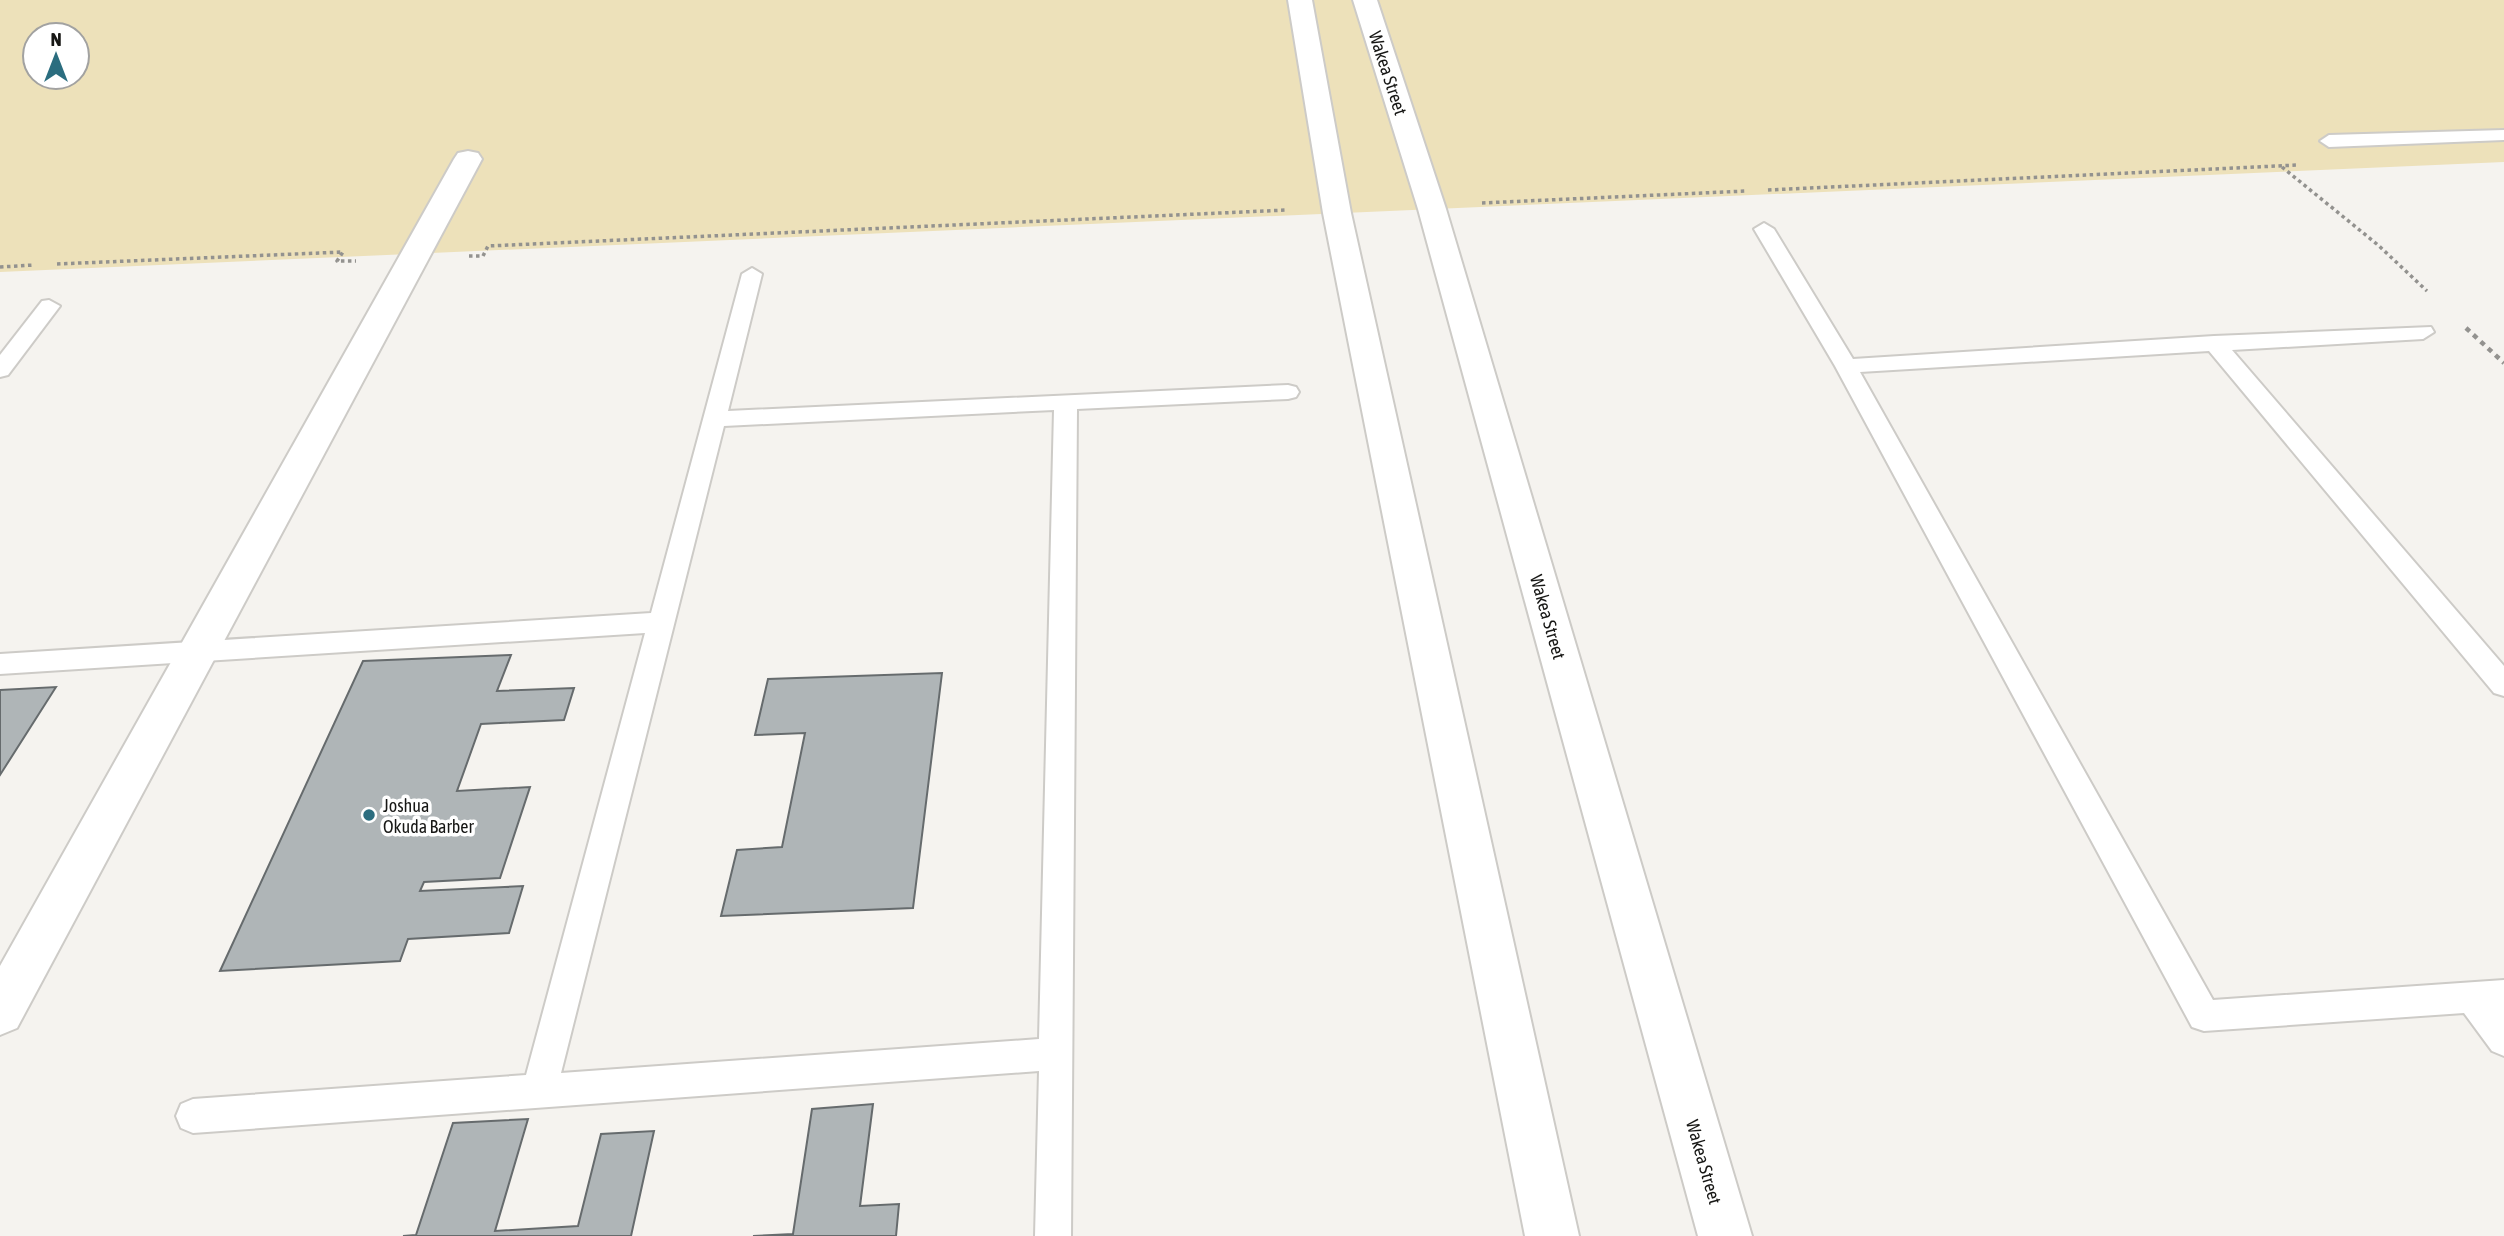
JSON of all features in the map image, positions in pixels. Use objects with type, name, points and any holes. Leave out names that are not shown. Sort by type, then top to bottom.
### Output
[{"type":"street","points":[[1300,0],[1337,213],[1552,1236]]},
{"type":"street","name":"Wakea Street","points":[[1364,0],[1432,209],[1725,1236]]},
{"type":"street","points":[[0,1012],[468,159]]},
{"type":"lane","points":[[2329,141],[2504,135]]},
{"type":"lane","points":[[1764,229],[1846,366],[2204,1016],[2488,996],[2504,1040]]},
{"type":"lane","points":[[539,1091],[752,274]]},
{"type":"lane","points":[[0,370],[49,306]]},
{"type":"lane","points":[[1846,366],[2423,332]]},
{"type":"lane","points":[[2214,343],[2504,685]]},
{"type":"lane","points":[[715,419],[1287,392]]},
{"type":"lane","points":[[1053,1236],[1066,402]]},
{"type":"lane","points":[[0,664],[662,622]]},
{"type":"lane","points":[[193,1116],[1057,1054]]},
{"type":"path","points":[[1483,211],[1481,203],[2308,165]]},
{"type":"path","points":[[2280,166],[2378,245],[2436,299]]},
{"type":"path","points":[[458,257],[483,256],[488,246],[1287,210],[1290,220]]},
{"type":"path","points":[[55,264],[343,252],[337,261],[362,260]]},
{"type":"path","points":[[0,267],[41,265]]},
{"type":"path","points":[[2465,327],[2504,363]]},
{"type":"shaded area","points":[[0,0],[2504,0],[2504,162],[0,272]]},
{"type":"building","points":[[511,655],[497,691],[574,688],[564,720],[481,724],[457,791],[530,787],[500,878],[424,882],[420,891],[523,886],[509,933],[408,939],[400,961],[220,971],[363,661]]},
{"type":"building","points":[[942,673],[913,908],[721,916],[737,850],[782,847],[805,733],[755,735],[768,679]]},
{"type":"building","points":[[56,687],[0,775],[0,690]]},
{"type":"building","points":[[873,1104],[860,1206],[899,1204],[896,1236],[753,1236],[793,1234],[812,1109]]},
{"type":"building","points":[[528,1119],[495,1231],[578,1226],[601,1134],[654,1131],[631,1236],[403,1236],[416,1235],[453,1123]]},
{"type":"place","name":"Joshua Okuda Barber","points":[[369,815]]}]
